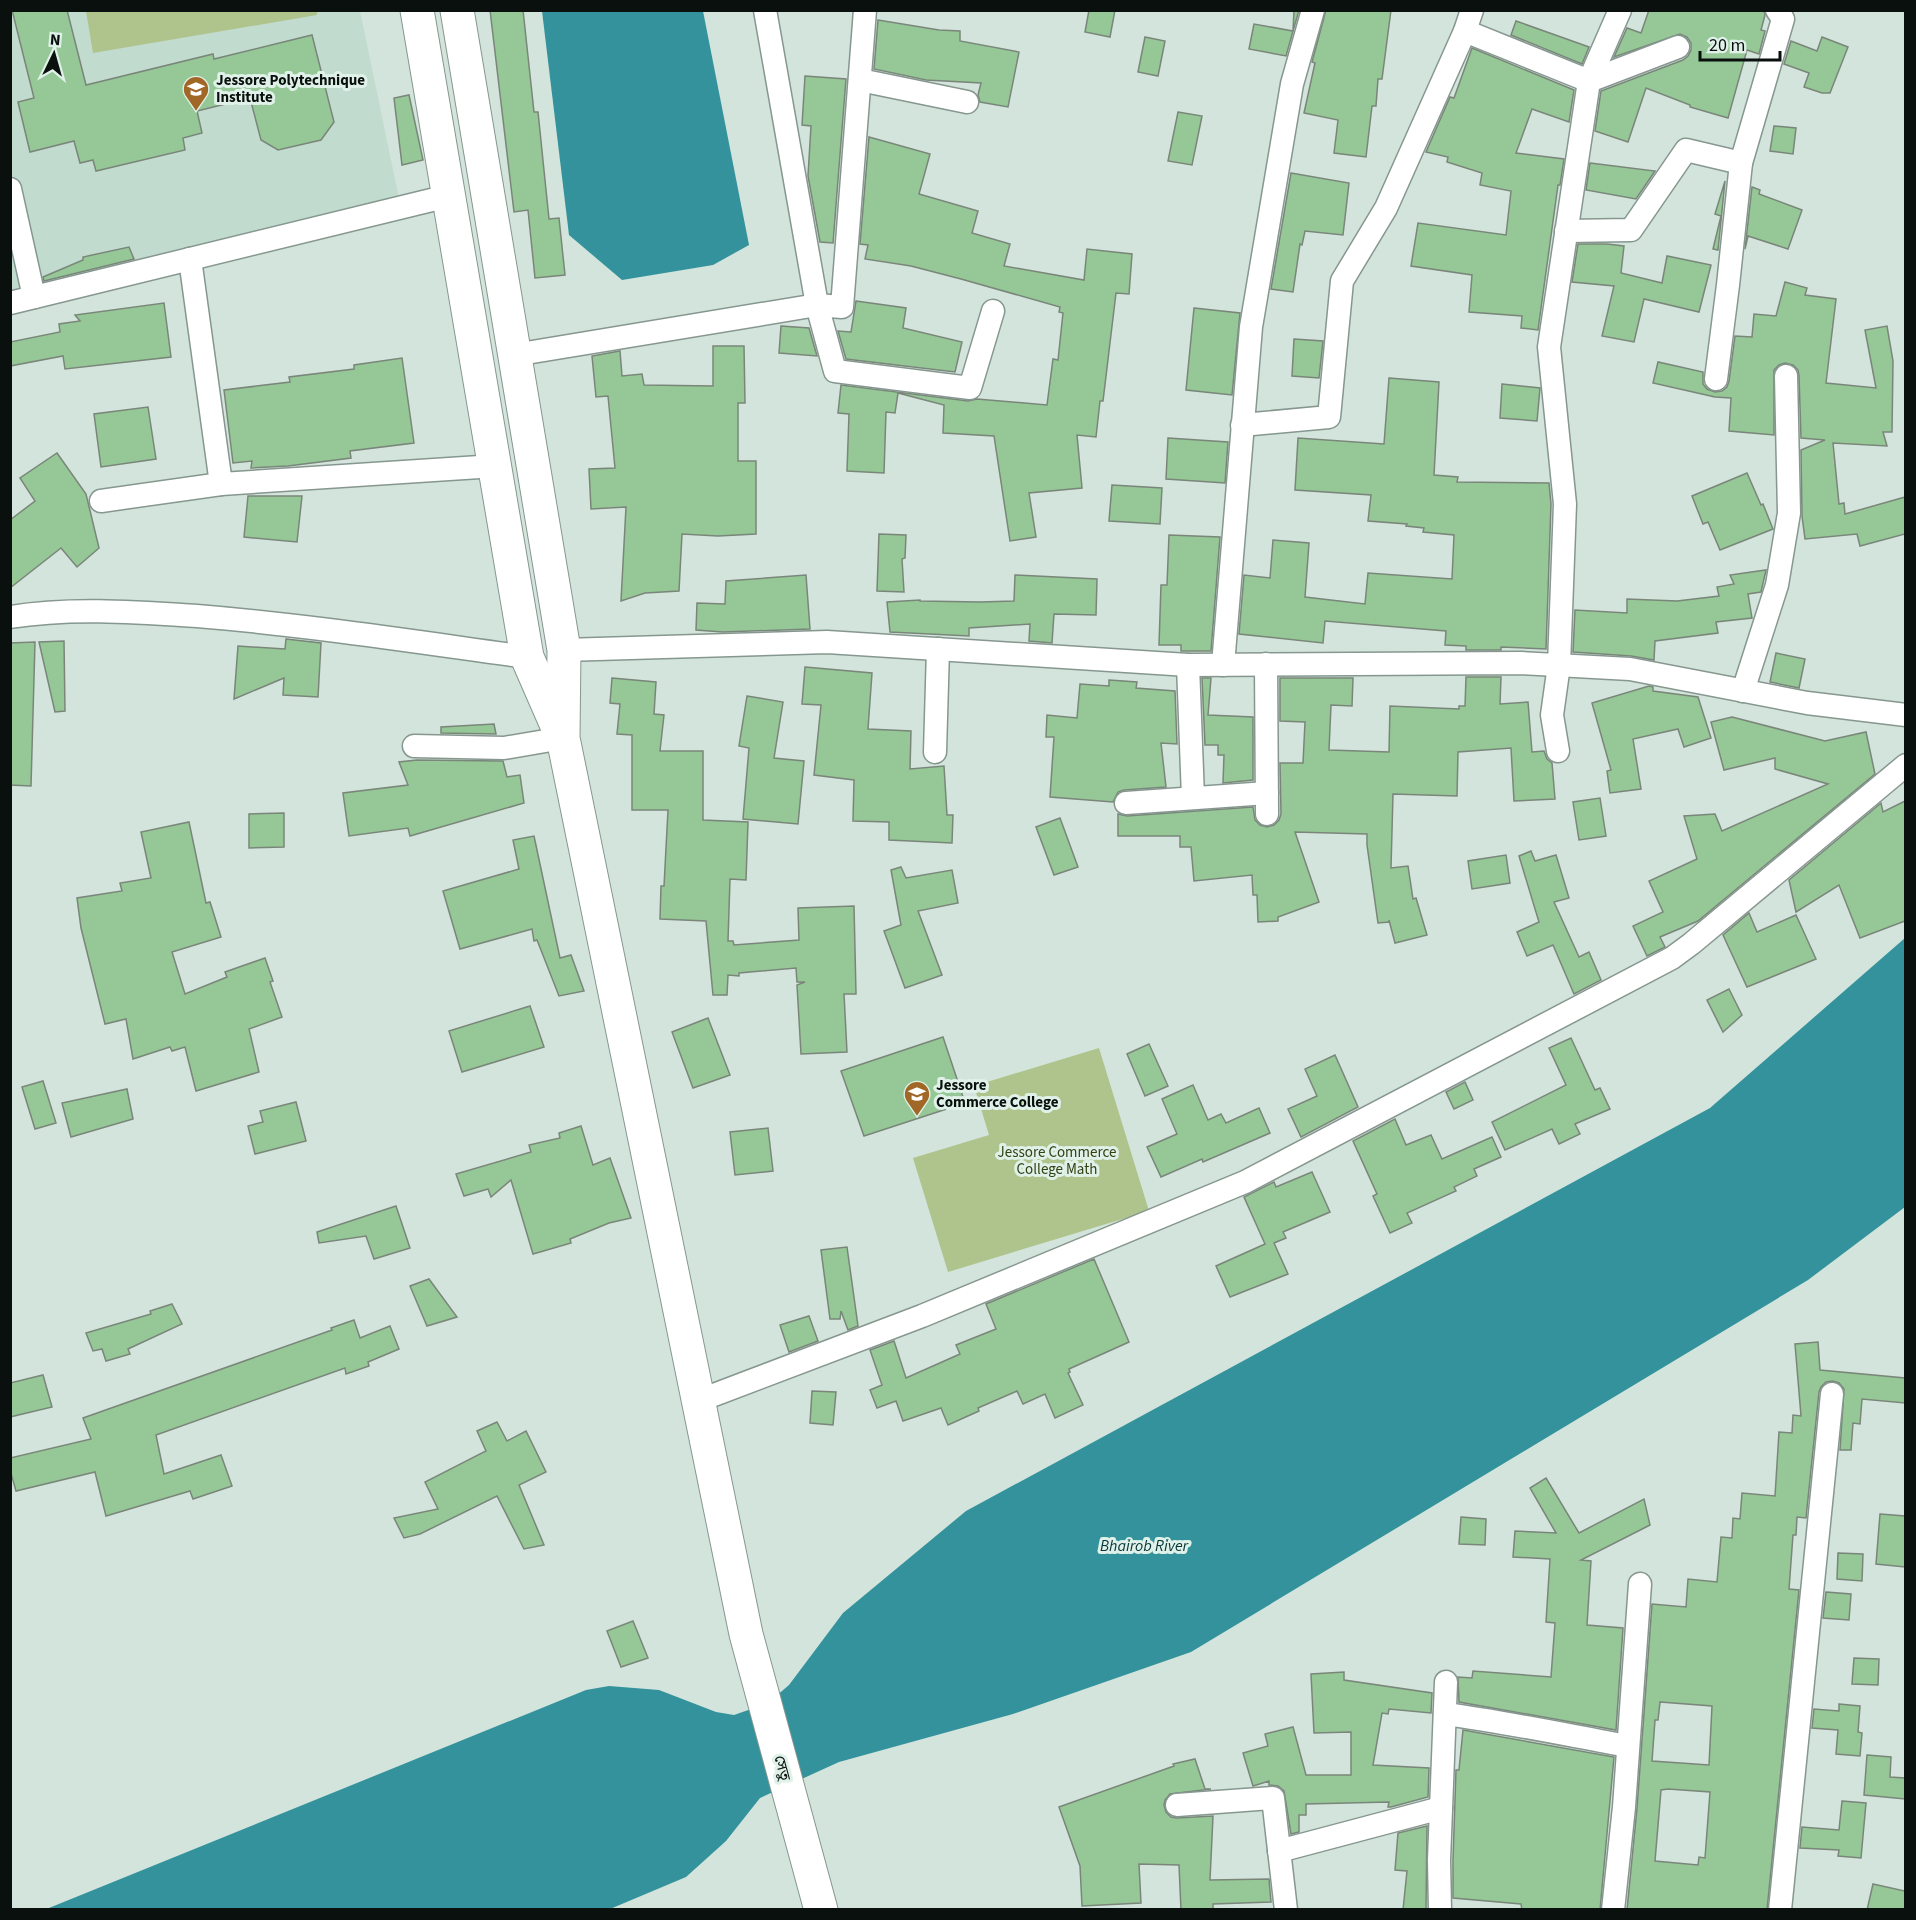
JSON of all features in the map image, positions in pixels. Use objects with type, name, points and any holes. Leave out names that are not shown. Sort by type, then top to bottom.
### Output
[{"type":"highway","points":[[417,10],[527,657],[563,738]]},
{"type":"highway","points":[[457,10],[564,650],[563,738]]},
{"type":"highway","name":"সেতু","points":[[563,738],[746,1634],[820,1906]]},
{"type":"street","points":[[765,10],[817,305],[835,371],[970,388],[993,311]]},
{"type":"street","points":[[514,355],[817,305],[842,307],[865,10]]},
{"type":"street","points":[[1223,665],[1251,327],[1292,84],[1313,10]]},
{"type":"street","points":[[1558,751],[1552,715],[1560,665],[1565,504],[1549,347],[1589,81],[1620,10]]},
{"type":"street","points":[[1716,379],[1741,164],[1783,19],[1777,10]]},
{"type":"street","points":[[1242,425],[1329,417],[1342,281],[1386,208],[1468,21],[1589,81],[1678,47]]},
{"type":"street","points":[[860,80],[967,102]]},
{"type":"street","points":[[1566,231],[1631,230],[1686,150],[1741,164]]},
{"type":"street","points":[[10,189],[34,297]]},
{"type":"street","points":[[10,303],[448,196]]},
{"type":"street","points":[[190,259],[221,484]]},
{"type":"street","points":[[1743,691],[1777,585],[1789,513],[1786,376]]},
{"type":"street","points":[[101,501],[221,484],[495,466]]},
{"type":"street","points":[[10,617],[37,613],[147,613],[247,620],[527,657]]},
{"type":"street","points":[[564,650],[827,642],[1188,665],[1521,663],[1630,669],[1807,703],[1905,715]]},
{"type":"street","points":[[935,752],[938,649]]},
{"type":"street","points":[[1126,803],[1193,798],[1267,804],[1266,664]]},
{"type":"street","points":[[1188,665],[1193,798]]},
{"type":"street","points":[[414,746],[504,748],[563,738]]},
{"type":"street","points":[[698,1401],[921,1316],[1245,1182],[1672,958],[1905,765]]},
{"type":"street","points":[[1780,1910],[1832,1394]]},
{"type":"street","points":[[1613,1910],[1640,1584]]},
{"type":"street","points":[[1440,1910],[1446,1682]]},
{"type":"street","points":[[1445,1714],[1503,1722],[1628,1746]]},
{"type":"street","points":[[1177,1805],[1272,1798],[1286,1910]]},
{"type":"street","points":[[1279,1851],[1441,1808]]},
{"type":"shaded area","name":"Jessore Polytechnique Institute","points":[[10,11],[360,11],[402,213],[11,303]]},
{"type":"green space","points":[[86,11],[317,11],[317,15],[93,53]]},
{"type":"green space","name":"Jessore Commerce College Math","points":[[1099,1048],[1149,1211],[948,1272],[913,1158],[989,1135],[974,1086]]},
{"type":"water","points":[[542,11],[703,11],[749,245],[713,265],[622,280],[569,235]]},
{"type":"water","name":"Bhairob River","points":[[1905,938],[1905,1207],[1808,1280],[1191,1652],[1013,1714],[839,1762],[760,1798],[726,1841],[686,1877],[610,1909],[44,1910],[586,1690],[609,1686],[659,1690],[716,1712],[734,1715],[768,1703],[789,1685],[843,1613],[966,1511],[1710,1108]]},
{"type":"building","points":[[12,10],[67,10],[86,85],[213,54],[214,59],[312,35],[334,122],[321,140],[278,150],[261,140],[250,98],[197,111],[202,133],[183,138],[185,150],[96,171],[93,160],[80,163],[74,141],[30,152],[18,102],[34,98]]},
{"type":"building","points":[[490,10],[523,10],[534,112],[538,112],[549,219],[559,218],[565,275],[535,278],[528,210],[514,212]]},
{"type":"building","points":[[1089,10],[1115,10],[1110,37],[1085,32]]},
{"type":"building","points":[[1294,10],[1299,10],[1286,56],[1249,49],[1254,24],[1293,31]]},
{"type":"building","points":[[1326,10],[1391,10],[1382,79],[1378,79],[1376,106],[1372,106],[1366,157],[1334,153],[1338,120],[1304,113],[1315,63],[1312,62]]},
{"type":"building","points":[[1649,10],[1764,10],[1761,30],[1765,31],[1759,54],[1747,50],[1728,118],[1690,107],[1690,105],[1646,88],[1628,142],[1595,131],[1601,91],[1683,60],[1691,50],[1691,43],[1687,37],[1680,34],[1614,57],[1627,28],[1641,33]]},
{"type":"building","points":[[878,20],[939,30],[960,31],[960,41],[1019,52],[1008,107],[980,102],[978,95],[981,83],[926,80],[874,69]]},
{"type":"building","points":[[1516,21],[1589,47],[1582,64],[1511,35]]},
{"type":"building","points":[[1145,37],[1165,41],[1158,76],[1138,72]]},
{"type":"building","points":[[1822,37],[1848,47],[1830,93],[1804,87],[1809,73],[1784,64],[1791,41],[1817,51]]},
{"type":"building","points":[[1472,48],[1574,90],[1569,122],[1532,109],[1516,153],[1564,159],[1560,185],[1558,185],[1538,330],[1521,328],[1522,316],[1469,312],[1472,275],[1411,266],[1418,223],[1506,235],[1511,191],[1480,185],[1482,173],[1447,162],[1448,157],[1426,152],[1450,97],[1454,98]]},
{"type":"building","points":[[805,76],[846,79],[833,243],[820,242],[808,176],[811,126],[802,125]]},
{"type":"building","points":[[409,95],[423,160],[402,165],[394,98]]},
{"type":"building","points":[[1178,112],[1202,116],[1192,165],[1168,161]]},
{"type":"building","points":[[1774,126],[1796,128],[1793,154],[1770,151]]},
{"type":"building","points":[[869,137],[930,154],[919,194],[978,211],[972,233],[1010,244],[1004,266],[1084,280],[1087,249],[1132,254],[1129,294],[1116,293],[1103,401],[1100,401],[1096,437],[1077,435],[1082,488],[1029,493],[1036,537],[1010,541],[994,436],[943,433],[944,405],[898,393],[895,413],[886,412],[884,473],[847,471],[849,414],[838,413],[841,385],[968,401],[977,399],[1047,405],[1053,359],[1058,360],[1063,313],[1059,312],[1060,307],[961,279],[911,266],[865,259],[868,245],[860,244]]},
{"type":"building","points":[[1590,163],[1655,171],[1636,199],[1586,190]]},
{"type":"building","points":[[1291,173],[1349,183],[1343,235],[1305,231],[1302,245],[1300,244],[1293,292],[1271,289]]},
{"type":"building","points":[[1725,181],[1718,250],[1713,249],[1721,216],[1715,214]]},
{"type":"building","points":[[1752,187],[1760,190],[1759,194],[1802,210],[1788,249],[1748,236],[1745,249]]},
{"type":"building","points":[[1578,244],[1624,246],[1621,273],[1662,283],[1667,256],[1711,265],[1699,312],[1644,299],[1634,342],[1602,336],[1614,286],[1572,282]]},
{"type":"building","points":[[129,247],[134,259],[44,281],[43,277],[83,260],[83,257]]},
{"type":"building","points":[[1785,282],[1807,288],[1805,295],[1836,299],[1826,383],[1876,388],[1865,330],[1887,326],[1893,361],[1892,432],[1883,432],[1887,446],[1833,443],[1839,504],[1844,503],[1845,514],[1905,497],[1905,534],[1860,546],[1857,534],[1805,539],[1802,516],[1801,450],[1825,440],[1801,438],[1799,376],[1798,370],[1793,365],[1785,363],[1774,370],[1774,435],[1729,431],[1731,398],[1715,397],[1653,383],[1658,362],[1703,372],[1703,384],[1707,389],[1715,392],[1722,391],[1727,387],[1729,381],[1735,336],[1752,337],[1754,314],[1776,316]]},
{"type":"building","points":[[856,301],[906,308],[903,328],[962,342],[955,372],[846,359],[838,331],[851,332]]},
{"type":"building","points":[[164,303],[171,357],[65,369],[63,356],[10,366],[10,342],[60,332],[59,324],[80,321],[75,315]]},
{"type":"building","points":[[1194,308],[1240,313],[1232,395],[1186,390]]},
{"type":"building","points":[[781,326],[809,328],[817,356],[779,353]]},
{"type":"building","points":[[1294,339],[1323,341],[1319,378],[1292,376]]},
{"type":"building","points":[[713,346],[744,346],[745,403],[738,403],[738,461],[756,461],[756,534],[718,536],[682,534],[679,591],[645,593],[621,601],[626,507],[591,509],[589,469],[615,468],[608,396],[596,397],[592,356],[620,351],[622,376],[642,374],[644,385],[713,386]]},
{"type":"building","points":[[402,358],[414,443],[350,451],[351,458],[288,466],[251,468],[252,461],[233,463],[224,390],[290,382],[289,377],[354,369],[354,365]]},
{"type":"building","points":[[1389,378],[1439,382],[1434,475],[1458,477],[1457,482],[1549,483],[1551,504],[1546,649],[1501,647],[1501,650],[1466,650],[1466,646],[1445,645],[1446,631],[1325,621],[1323,643],[1239,634],[1244,575],[1270,578],[1273,540],[1309,543],[1305,597],[1365,604],[1368,573],[1452,579],[1454,535],[1423,532],[1424,528],[1406,526],[1407,524],[1368,521],[1371,495],[1295,490],[1298,438],[1384,444]]},
{"type":"building","points":[[1502,384],[1540,388],[1537,421],[1500,418]]},
{"type":"building","points":[[148,407],[156,459],[101,467],[94,414]]},
{"type":"building","points":[[1168,438],[1228,442],[1225,483],[1166,479]]},
{"type":"building","points":[[57,453],[86,494],[99,548],[77,567],[61,548],[10,588],[10,520],[35,501],[20,478]]},
{"type":"building","points":[[1747,473],[1773,529],[1720,550],[1708,522],[1703,524],[1692,496]]},
{"type":"building","points":[[1112,485],[1162,488],[1160,524],[1109,521]]},
{"type":"building","points":[[248,496],[302,496],[297,542],[244,537]]},
{"type":"building","points":[[879,534],[906,535],[905,558],[902,559],[904,592],[877,591]]},
{"type":"building","points":[[1169,535],[1220,537],[1211,651],[1181,651],[1181,645],[1159,645],[1161,585],[1167,585]]},
{"type":"building","points":[[1766,570],[1761,592],[1748,594],[1752,618],[1716,622],[1718,633],[1655,641],[1654,660],[1573,652],[1575,610],[1627,613],[1627,599],[1677,601],[1719,596],[1717,587],[1734,584],[1730,575]]},
{"type":"building","points":[[806,575],[810,629],[723,632],[696,630],[697,603],[725,604],[726,581]]},
{"type":"building","points":[[1015,575],[1097,579],[1096,615],[1054,614],[1052,643],[1029,641],[1030,624],[969,628],[969,636],[890,632],[887,602],[1014,601]]},
{"type":"building","points":[[286,639],[321,643],[318,697],[283,695],[284,678],[234,699],[238,646],[285,649]]},
{"type":"building","points":[[64,641],[65,711],[55,712],[39,642]]},
{"type":"building","points":[[35,642],[31,786],[10,785],[10,643]]},
{"type":"building","points":[[1776,653],[1805,659],[1799,688],[1770,682]]},
{"type":"building","points":[[805,667],[872,673],[868,729],[911,731],[910,769],[944,766],[947,815],[953,815],[952,843],[889,840],[889,822],[853,821],[854,780],[814,775],[821,705],[802,704]]},
{"type":"building","points":[[1466,677],[1501,677],[1500,704],[1528,702],[1532,752],[1544,751],[1547,759],[1552,763],[1555,799],[1514,801],[1511,748],[1458,752],[1457,796],[1393,794],[1391,868],[1408,866],[1413,899],[1416,898],[1427,935],[1395,943],[1389,920],[1389,922],[1378,923],[1367,834],[1295,832],[1319,902],[1278,917],[1278,921],[1258,922],[1257,895],[1253,895],[1252,875],[1194,881],[1191,847],[1180,847],[1180,836],[1118,836],[1118,814],[1127,816],[1253,807],[1255,820],[1260,825],[1267,827],[1274,825],[1281,814],[1280,763],[1303,763],[1305,722],[1280,721],[1280,678],[1353,678],[1352,706],[1331,705],[1329,750],[1389,752],[1390,706],[1459,709],[1459,706],[1465,706]]},
{"type":"building","points":[[612,678],[656,682],[654,714],[664,715],[660,751],[703,751],[703,820],[748,822],[746,880],[730,879],[728,941],[733,941],[734,945],[799,940],[798,908],[854,906],[856,994],[844,994],[847,1052],[801,1054],[797,985],[805,982],[797,982],[796,968],[739,973],[739,976],[728,975],[727,995],[713,995],[706,921],[660,919],[668,810],[632,810],[632,735],[617,734],[620,704],[610,703]]},
{"type":"building","points":[[1202,678],[1211,678],[1208,715],[1253,717],[1253,780],[1223,783],[1224,755],[1218,755],[1218,745],[1205,745]]},
{"type":"building","points":[[1109,680],[1137,682],[1136,688],[1175,691],[1177,744],[1161,743],[1166,787],[1124,790],[1118,792],[1113,802],[1050,797],[1054,737],[1046,737],[1047,715],[1077,718],[1080,684],[1109,686]]},
{"type":"building","points":[[1649,686],[1653,687],[1653,691],[1698,697],[1711,738],[1684,747],[1678,729],[1633,739],[1641,789],[1610,793],[1607,771],[1611,770],[1592,703]]},
{"type":"building","points":[[747,696],[783,702],[774,758],[804,761],[798,824],[743,819],[749,748],[739,746]]},
{"type":"building","points":[[1732,717],[1825,741],[1866,732],[1875,774],[1698,921],[1660,937],[1665,947],[1647,956],[1633,926],[1663,912],[1649,881],[1697,859],[1684,816],[1715,814],[1722,831],[1828,784],[1775,769],[1775,758],[1724,770],[1711,722]]},
{"type":"building","points":[[494,724],[496,734],[441,733],[441,727]]},
{"type":"building","points":[[417,760],[503,761],[507,777],[520,775],[524,803],[410,836],[408,828],[349,836],[343,793],[408,785],[399,762]]},
{"type":"building","points":[[1600,798],[1606,836],[1579,840],[1573,802]]},
{"type":"building","points":[[1905,801],[1905,921],[1860,938],[1839,885],[1796,912],[1789,880],[1881,803],[1883,812]]},
{"type":"building","points":[[284,813],[284,847],[249,848],[249,814]]},
{"type":"building","points":[[1060,818],[1078,867],[1054,875],[1036,827]]},
{"type":"building","points":[[189,822],[206,903],[210,902],[221,937],[172,952],[185,994],[227,977],[225,972],[265,958],[273,981],[270,982],[282,1017],[249,1029],[259,1072],[196,1091],[185,1047],[172,1051],[170,1047],[133,1059],[126,1019],[105,1024],[81,928],[77,898],[122,891],[120,883],[151,878],[141,832]]},
{"type":"building","points":[[534,836],[560,958],[571,955],[584,991],[559,996],[537,940],[534,941],[532,929],[460,949],[443,891],[519,869],[513,840]]},
{"type":"building","points":[[1531,851],[1535,861],[1556,855],[1569,898],[1554,902],[1579,957],[1589,952],[1601,980],[1574,994],[1553,945],[1527,956],[1517,932],[1539,922],[1519,856]]},
{"type":"building","points":[[1506,855],[1510,883],[1472,889],[1468,861]]},
{"type":"building","points":[[901,867],[906,878],[952,870],[958,903],[918,911],[942,975],[905,988],[884,931],[901,925],[891,870]]},
{"type":"building","points":[[1749,913],[1757,932],[1796,915],[1816,959],[1747,987],[1723,935]]},
{"type":"building","points":[[1729,989],[1742,1015],[1723,1032],[1707,1000]]},
{"type":"building","points":[[530,1006],[544,1047],[462,1072],[449,1031]]},
{"type":"building","points":[[708,1018],[730,1075],[693,1088],[672,1032]]},
{"type":"building","points":[[943,1037],[965,1103],[864,1136],[841,1071]]},
{"type":"building","points":[[1571,1038],[1595,1090],[1600,1088],[1610,1109],[1575,1124],[1580,1134],[1559,1144],[1552,1129],[1505,1150],[1492,1122],[1566,1085],[1549,1048]]},
{"type":"building","points":[[1149,1044],[1168,1086],[1145,1096],[1127,1054]]},
{"type":"building","points":[[1335,1055],[1358,1107],[1301,1137],[1288,1109],[1317,1096],[1305,1069]]},
{"type":"building","points":[[43,1081],[56,1123],[35,1129],[22,1087]]},
{"type":"building","points":[[1465,1082],[1473,1100],[1454,1109],[1446,1092]]},
{"type":"building","points":[[1193,1085],[1208,1120],[1221,1114],[1226,1123],[1259,1108],[1270,1133],[1203,1162],[1202,1159],[1161,1177],[1147,1147],[1177,1134],[1162,1099]]},
{"type":"building","points":[[127,1089],[133,1119],[71,1137],[62,1103]]},
{"type":"building","points":[[296,1102],[306,1141],[255,1154],[248,1126],[263,1122],[260,1111]]},
{"type":"building","points":[[1395,1119],[1406,1145],[1431,1135],[1442,1159],[1492,1137],[1501,1157],[1474,1169],[1477,1176],[1454,1187],[1456,1191],[1407,1213],[1412,1223],[1390,1233],[1373,1196],[1377,1194],[1353,1141]]},
{"type":"building","points":[[581,1126],[593,1165],[610,1158],[631,1218],[609,1223],[570,1239],[571,1243],[533,1254],[511,1180],[491,1197],[488,1189],[464,1196],[456,1174],[531,1152],[529,1145],[560,1138],[559,1133]]},
{"type":"building","points":[[768,1128],[773,1171],[735,1175],[730,1132]]},
{"type":"building","points":[[1312,1172],[1330,1212],[1283,1232],[1286,1238],[1274,1243],[1288,1274],[1230,1297],[1216,1266],[1265,1244],[1244,1197],[1274,1182],[1276,1187]]},
{"type":"building","points":[[396,1206],[410,1248],[374,1259],[366,1236],[319,1243],[317,1232]]},
{"type":"building","points":[[847,1247],[858,1326],[848,1330],[841,1311],[840,1319],[830,1319],[821,1250]]},
{"type":"building","points":[[1094,1259],[1129,1342],[1069,1369],[1068,1373],[1083,1405],[1055,1418],[1045,1394],[1023,1404],[1017,1391],[978,1408],[979,1411],[948,1425],[941,1408],[903,1421],[896,1401],[877,1408],[870,1390],[882,1385],[870,1350],[894,1341],[906,1378],[960,1354],[956,1345],[996,1329],[986,1304]]},
{"type":"building","points":[[429,1279],[457,1317],[427,1326],[410,1286]]},
{"type":"building","points":[[172,1304],[182,1324],[128,1349],[130,1354],[106,1361],[102,1349],[93,1351],[86,1333],[151,1314],[150,1311]]},
{"type":"building","points":[[809,1316],[818,1341],[789,1352],[780,1325]]},
{"type":"building","points":[[354,1320],[360,1338],[390,1326],[399,1349],[368,1362],[369,1366],[346,1374],[345,1368],[156,1435],[164,1474],[221,1455],[232,1486],[193,1499],[190,1491],[106,1516],[95,1472],[16,1491],[10,1470],[10,1458],[91,1439],[83,1418],[332,1330],[331,1328]]},
{"type":"building","points":[[1818,1342],[1820,1370],[1905,1378],[1905,1403],[1862,1399],[1860,1424],[1853,1423],[1851,1450],[1840,1450],[1844,1389],[1839,1383],[1833,1381],[1826,1382],[1819,1392],[1806,1518],[1797,1517],[1796,1535],[1793,1535],[1789,1589],[1799,1590],[1767,1910],[1627,1910],[1652,1604],[1686,1607],[1688,1579],[1717,1582],[1721,1537],[1732,1538],[1733,1518],[1740,1519],[1742,1493],[1775,1496],[1779,1432],[1792,1433],[1793,1415],[1801,1416],[1795,1344]],"holes":[[[1660,1702],[1712,1706],[1709,1765],[1652,1761],[1655,1720],[1658,1720]],[[1661,1790],[1710,1792],[1705,1858],[1699,1857],[1698,1865],[1655,1861]]]},
{"type":"building","points":[[43,1375],[52,1407],[10,1417],[10,1383]]},
{"type":"building","points":[[812,1391],[836,1392],[833,1425],[810,1423]]},
{"type":"building","points":[[497,1422],[507,1441],[526,1431],[546,1472],[519,1485],[544,1545],[524,1549],[497,1496],[420,1534],[404,1538],[394,1518],[438,1509],[425,1482],[486,1451],[477,1431]]},
{"type":"building","points":[[1546,1478],[1579,1533],[1644,1499],[1650,1525],[1581,1560],[1591,1561],[1587,1625],[1623,1628],[1616,1730],[1459,1702],[1458,1677],[1472,1678],[1473,1671],[1551,1677],[1555,1623],[1546,1622],[1550,1559],[1513,1557],[1515,1531],[1556,1533],[1530,1488]]},
{"type":"building","points":[[1880,1514],[1905,1516],[1905,1567],[1876,1564]]},
{"type":"building","points":[[1461,1517],[1486,1519],[1485,1545],[1459,1544]]},
{"type":"building","points":[[1838,1553],[1863,1554],[1862,1581],[1837,1579]]},
{"type":"building","points":[[1826,1592],[1851,1594],[1849,1620],[1823,1618]]},
{"type":"building","points":[[633,1621],[648,1658],[621,1667],[607,1631]]},
{"type":"building","points":[[1854,1658],[1879,1659],[1878,1685],[1852,1684]]},
{"type":"building","points":[[1344,1672],[1344,1680],[1432,1693],[1431,1713],[1389,1709],[1388,1714],[1382,1713],[1373,1765],[1429,1768],[1428,1797],[1391,1807],[1388,1807],[1389,1802],[1306,1804],[1306,1815],[1299,1815],[1299,1832],[1291,1834],[1284,1791],[1278,1786],[1269,1785],[1269,1781],[1253,1786],[1243,1753],[1268,1746],[1265,1734],[1293,1727],[1306,1775],[1351,1775],[1351,1732],[1314,1733],[1311,1674]]},
{"type":"building","points":[[1839,1704],[1860,1706],[1858,1732],[1862,1733],[1860,1756],[1836,1754],[1838,1730],[1812,1728],[1814,1709],[1839,1711]]},
{"type":"building","points":[[1463,1730],[1614,1757],[1600,1910],[1522,1910],[1521,1904],[1453,1898],[1456,1770],[1459,1770]]},
{"type":"building","points":[[1867,1755],[1891,1757],[1890,1777],[1905,1778],[1905,1799],[1864,1795]]},
{"type":"building","points":[[1195,1759],[1205,1789],[1211,1789],[1170,1794],[1165,1800],[1166,1812],[1171,1817],[1177,1818],[1213,1816],[1210,1880],[1269,1879],[1271,1902],[1213,1904],[1213,1910],[1181,1910],[1179,1865],[1139,1864],[1141,1903],[1082,1906],[1080,1866],[1059,1807],[1174,1766],[1173,1764]]},
{"type":"building","points":[[1842,1801],[1866,1803],[1861,1858],[1838,1856],[1839,1850],[1800,1848],[1802,1827],[1839,1830]]},
{"type":"building","points":[[1427,1826],[1426,1910],[1403,1910],[1407,1871],[1395,1870],[1398,1833]]},
{"type":"building","points":[[1873,1884],[1905,1891],[1905,1910],[1867,1910]]},
{"type":"place","name":"Jessore Polytechnique Institute","points":[[196,112]]},
{"type":"place","name":"Jessore Commerce College","points":[[917,1117]]}]
